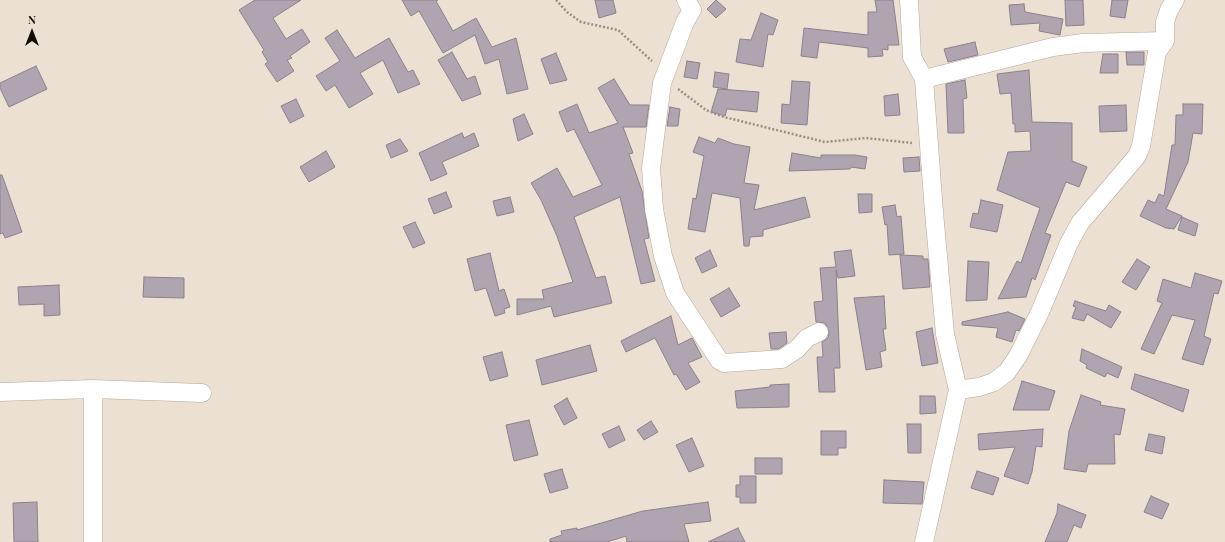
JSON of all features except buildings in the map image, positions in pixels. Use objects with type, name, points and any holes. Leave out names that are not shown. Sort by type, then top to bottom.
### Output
[{"type":"street","points":[[909,0],[912,57],[924,79],[945,334],[958,390],[924,542]]},
{"type":"street","points":[[958,390],[979,387],[994,382],[1007,372],[1018,356],[1040,312],[1069,243],[1080,223],[1137,156],[1141,146],[1157,52],[1165,41],[1165,22],[1169,10],[1175,0]]},
{"type":"street","points":[[694,3],[685,22],[662,82],[651,168],[654,209],[664,256],[675,293],[719,360],[724,363],[782,359],[797,349],[807,338],[819,332]]},
{"type":"street","points":[[924,79],[1053,47],[1083,43],[1165,41]]},
{"type":"street","points":[[93,389],[93,542]]},
{"type":"street","points":[[0,392],[93,389],[202,393]]},
{"type":"path","points":[[556,0],[567,12],[581,22],[618,30],[651,60],[662,82],[674,87],[706,110],[724,118],[825,142],[866,138],[890,142],[930,144]]}]
